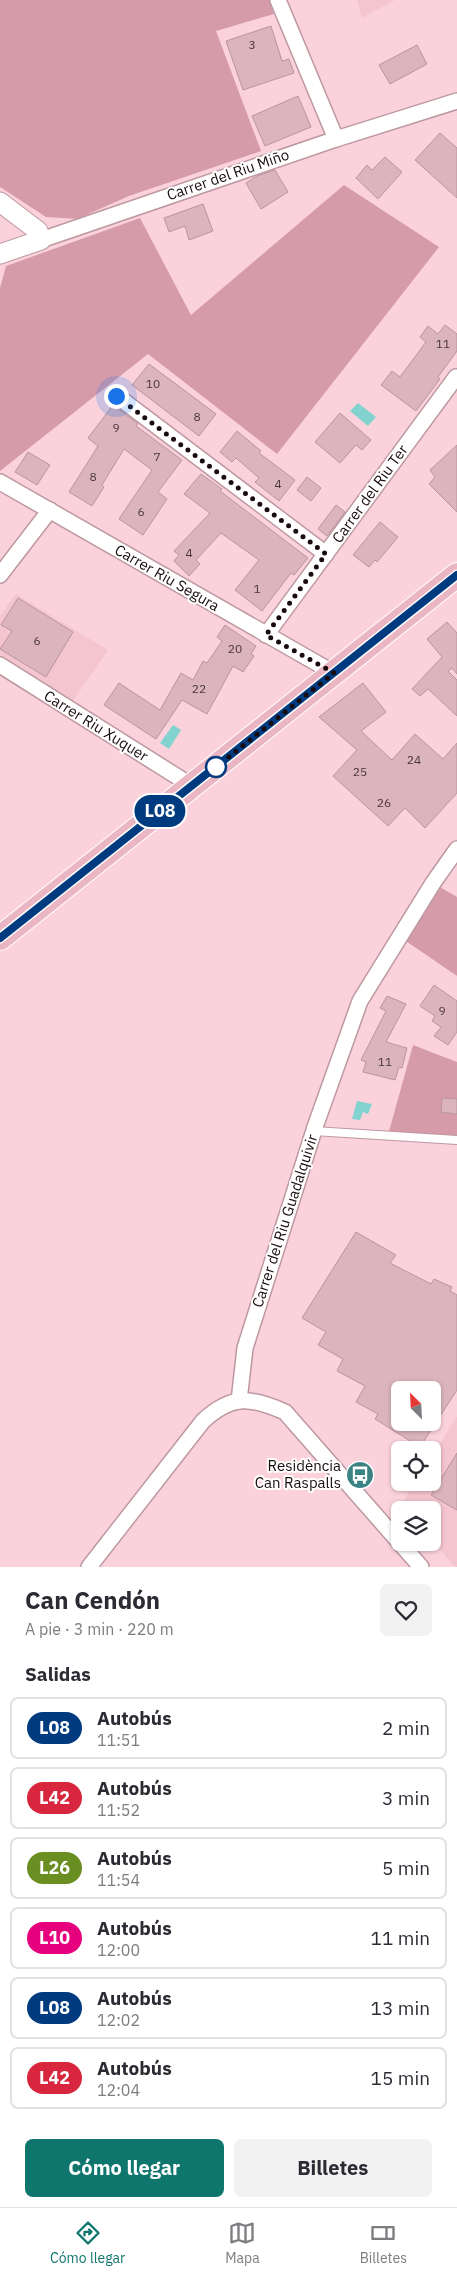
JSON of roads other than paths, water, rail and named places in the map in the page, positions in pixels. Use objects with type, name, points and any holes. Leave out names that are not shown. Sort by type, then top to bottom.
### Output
[{"type":"main road","points":[[0,938],[457,576]]},
{"type":"street","points":[[278,0],[336,139]]},
{"type":"street","name":"Carrer del Riu Miño","points":[[0,254],[336,139],[457,101]]},
{"type":"street","points":[[0,202],[38,231],[41,240]]},
{"type":"street","name":"Carrer del Riu Ter","points":[[266,635],[456,377]]},
{"type":"street","points":[[116,396],[326,554]]},
{"type":"street","name":"Carrer Riu Segura","points":[[0,482],[334,673]]},
{"type":"street","points":[[0,575],[50,510]]},
{"type":"street","name":"Carrer Riu Xuquer","points":[[0,665],[192,786]]},
{"type":"street","name":"Carrer del Riu Guadalquivir","points":[[239,1401],[245,1348],[314,1131],[360,1001],[433,883],[457,849]]},
{"type":"street","points":[[89,1567],[204,1421],[218,1408],[239,1401],[261,1402],[284,1412],[420,1567]]},
{"type":"lane","points":[[314,1131],[457,1140]]},
{"type":"water","points":[[358,403],[376,417],[368,426],[350,411]]},
{"type":"water","points":[[173,725],[181,730],[169,749],[160,743]]},
{"type":"water","points":[[357,1101],[372,1104],[368,1114],[363,1112],[360,1120],[352,1119]]},
{"type":"place","name":"Residència Can Raspalls","points":[[360,1475]]}]
